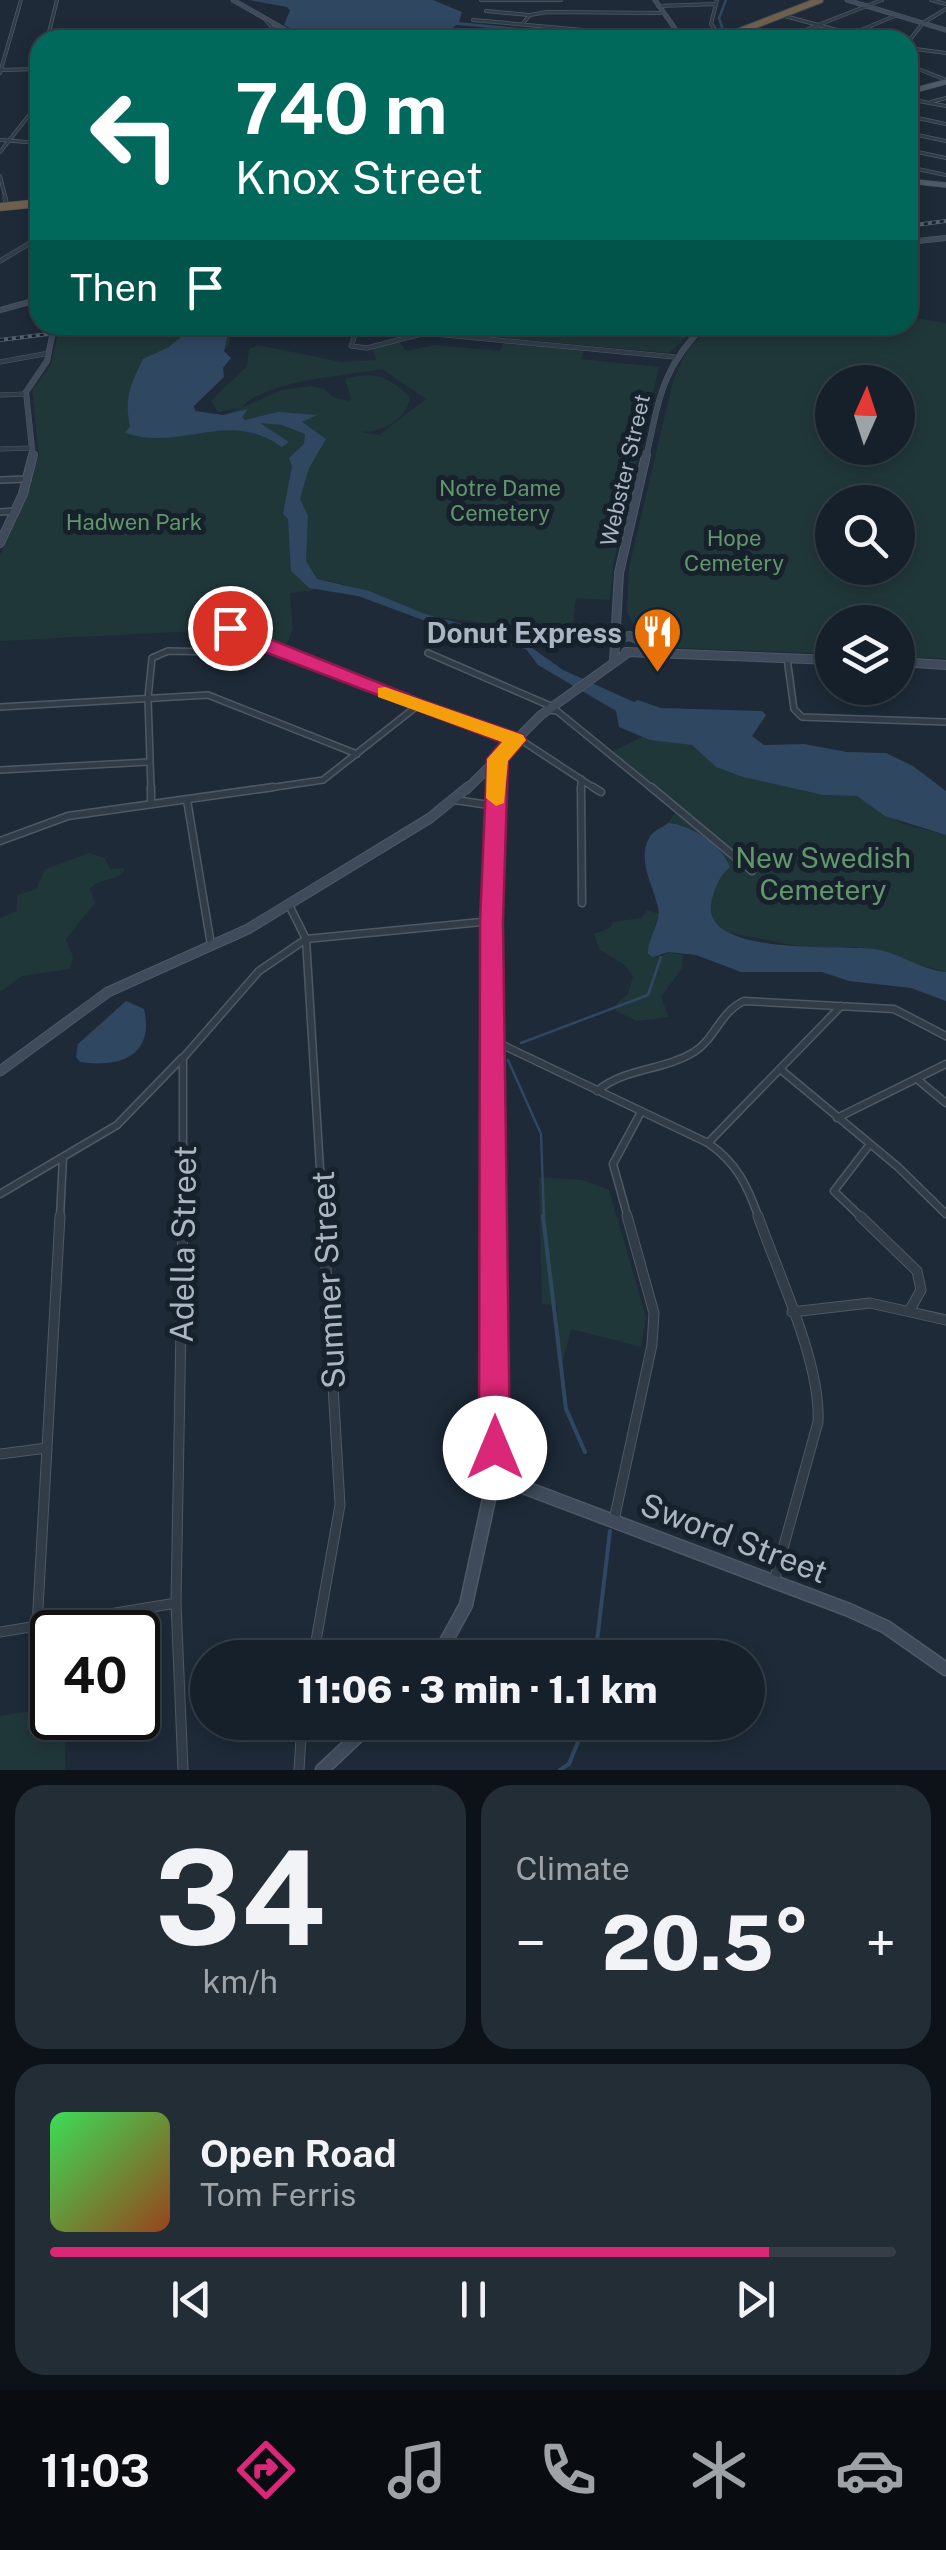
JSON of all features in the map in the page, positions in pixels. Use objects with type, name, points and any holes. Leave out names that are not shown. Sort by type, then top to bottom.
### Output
[{"type":"highway","points":[[742,30],[820,0]]},
{"type":"highway","points":[[4,207],[30,204]]},
{"type":"main road","points":[[236,0],[285,30]]},
{"type":"main road","points":[[918,89],[946,81]]},
{"type":"main road","points":[[918,182],[946,185]]},
{"type":"main road","points":[[919,241],[946,238]]},
{"type":"main road","points":[[616,649],[613,643],[617,638]]},
{"type":"main road","points":[[447,1640],[466,1604],[494,1476]]},
{"type":"street","points":[[22,0],[0,71],[30,71]]},
{"type":"street","points":[[50,30],[57,0]]},
{"type":"street","points":[[236,0],[282,28]]},
{"type":"street","points":[[481,0],[559,1]]},
{"type":"street","points":[[654,0],[676,30]]},
{"type":"street","points":[[691,0],[695,5]]},
{"type":"street","points":[[847,0],[946,30]]},
{"type":"street","points":[[805,30],[882,0]]},
{"type":"street","points":[[931,0],[946,7]]},
{"type":"street","points":[[526,1],[534,10]]},
{"type":"street","points":[[658,6],[716,2],[711,24],[714,30]]},
{"type":"street","points":[[918,31],[946,7]]},
{"type":"street","points":[[486,11],[530,15],[663,13]]},
{"type":"street","points":[[630,14],[632,20]]},
{"type":"street","points":[[522,24],[530,15]]},
{"type":"street","points":[[781,15],[837,30]]},
{"type":"street","points":[[861,30],[896,15]]},
{"type":"street","points":[[265,19],[273,30]]},
{"type":"street","points":[[473,20],[599,30]]},
{"type":"street","points":[[918,48],[946,53]]},
{"type":"street","points":[[918,69],[946,81]]},
{"type":"street","points":[[918,97],[946,106]]},
{"type":"street","points":[[930,103],[946,98]]},
{"type":"street","points":[[1,150],[30,114]]},
{"type":"street","points":[[918,118],[946,124]]},
{"type":"street","points":[[918,135],[946,141]]},
{"type":"street","points":[[0,140],[30,143]]},
{"type":"street","points":[[918,152],[946,158]]},
{"type":"street","points":[[918,170],[946,176]]},
{"type":"street","points":[[0,176],[4,207]]},
{"type":"street","points":[[0,261],[30,242]]},
{"type":"street","points":[[0,310],[30,302]]},
{"type":"street","points":[[0,543],[28,479],[33,448],[26,394],[49,354],[54,335]]},
{"type":"street","points":[[355,335],[353,347],[368,348],[421,335]]},
{"type":"street","points":[[444,335],[674,356]]},
{"type":"street","name":"Webster Street","points":[[617,638],[624,546],[664,382],[674,356],[696,335]]},
{"type":"street","points":[[0,362],[49,354]]},
{"type":"street","points":[[0,395],[26,394]]},
{"type":"street","points":[[0,449],[33,448]]},
{"type":"street","points":[[0,480],[28,479]]},
{"type":"street","points":[[0,512],[16,511]]},
{"type":"street","points":[[0,1071],[108,992],[292,903],[455,800],[550,708],[639,647],[618,614]]},
{"type":"street","points":[[230,628],[417,706],[517,739],[601,792]]},
{"type":"street","points":[[151,804],[150,664],[159,652],[216,652],[239,635]]},
{"type":"street","points":[[617,638],[636,639],[670,653]]},
{"type":"street","points":[[614,662],[616,649],[815,659]]},
{"type":"street","points":[[428,653],[550,708]]},
{"type":"street","points":[[786,658],[794,709],[802,717],[946,722]]},
{"type":"street","points":[[915,663],[946,666]]},
{"type":"street","points":[[0,707],[208,695],[225,698],[357,754]]},
{"type":"street","points":[[0,841],[68,816],[323,780],[417,706]]},
{"type":"street","points":[[550,708],[552,716],[564,719],[752,871]]},
{"type":"street","points":[[494,1476],[491,1040],[498,759]]},
{"type":"street","points":[[0,770],[149,762]]},
{"type":"street","points":[[581,778],[582,902]]},
{"type":"street","points":[[187,800],[211,945]]},
{"type":"street","points":[[455,800],[496,806]]},
{"type":"street","name":"Sumner Street","points":[[292,903],[306,938],[340,1506],[317,1640]]},
{"type":"street","points":[[0,1194],[117,1124],[183,1058],[259,971],[306,938],[492,921]]},
{"type":"street","points":[[597,1091],[614,1079],[691,1054],[736,1003],[752,1000],[901,1011],[946,1036]]},
{"type":"street","points":[[708,1143],[841,1006]]},
{"type":"street","points":[[491,1040],[708,1143],[731,1159],[746,1182],[816,1384],[819,1416],[774,1582]]},
{"type":"street","name":"Adella Street","points":[[183,1058],[186,1073],[176,1603],[183,1770]]},
{"type":"street","points":[[837,1118],[946,1064]]},
{"type":"street","points":[[780,1069],[946,1214]]},
{"type":"street","points":[[918,1080],[946,1102]]},
{"type":"street","points":[[614,1522],[654,1326],[653,1300],[614,1164],[617,1151],[642,1112]]},
{"type":"street","points":[[870,1144],[834,1191],[917,1271],[921,1290],[911,1308]]},
{"type":"street","points":[[38,1610],[63,1158]]},
{"type":"street","points":[[792,1312],[862,1300],[911,1308],[946,1320]]},
{"type":"street","points":[[0,1454],[47,1448]]},
{"type":"street","name":"Sword Street","points":[[494,1476],[886,1627],[946,1668]]},
{"type":"street","points":[[134,1610],[176,1603]]},
{"type":"street","points":[[0,1632],[30,1627]]},
{"type":"street","points":[[299,1770],[301,1740]]},
{"type":"street","points":[[322,1770],[354,1740]]},
{"type":"green space","name":"Hope Cemetery","points":[[918,319],[946,323],[946,659],[915,657],[915,605],[815,605],[815,653],[680,648],[638,633],[627,613],[629,568],[673,381],[686,352],[702,335],[918,335]]},
{"type":"green space","points":[[231,335],[228,347],[176,391],[177,403],[171,411],[223,416],[282,390],[311,386],[348,401],[351,399],[345,379],[373,376],[389,380],[410,398],[404,413],[392,423],[361,432],[379,435],[426,399],[382,369],[286,385],[252,399],[241,408],[218,412],[211,401],[247,366],[249,349],[258,345],[341,362],[376,360],[372,348],[399,341],[406,351],[435,345],[500,351],[504,341],[584,350],[581,359],[659,367],[613,566],[610,600],[576,598],[572,635],[543,642],[472,621],[431,617],[347,585],[317,579],[315,590],[290,593],[293,629],[285,648],[237,629],[0,641],[0,555],[27,497],[39,455],[32,390],[51,365],[57,337]]},
{"type":"green space","points":[[495,335],[689,335],[669,353]]},
{"type":"green space","name":"New Swedish Cemetery","points":[[642,737],[692,745],[717,767],[743,777],[823,795],[857,796],[903,824],[946,835],[946,972],[855,947],[817,950],[726,932],[713,919],[710,903],[728,860],[694,831],[668,823],[678,808],[612,752]]},
{"type":"green space","points":[[89,853],[105,858],[110,869],[124,871],[90,889],[95,903],[66,939],[73,957],[70,969],[22,976],[0,992],[0,918],[17,911],[17,895],[36,889],[45,869]]},
{"type":"green space","points":[[647,910],[659,914],[650,942],[661,957],[668,952],[683,955],[682,968],[661,997],[669,1017],[637,1021],[616,1011],[617,1003],[628,994],[633,976],[625,965],[600,950],[594,934],[610,928],[613,922],[641,918]]},
{"type":"green space","points":[[539,1177],[582,1180],[609,1190],[646,1317],[641,1347],[571,1329],[560,1372],[557,1305],[542,1304]]},
{"type":"green space","points":[[30,1711],[30,1740],[66,1740],[65,1770],[0,1770],[0,1716]]},
{"type":"water","points":[[249,0],[433,0],[462,12],[459,22],[540,30],[456,25],[450,30],[294,30],[284,25],[290,10]]},
{"type":"water","points":[[184,335],[228,335],[224,351],[231,358],[223,368],[224,377],[194,406],[195,411],[223,415],[248,409],[242,417],[245,420],[278,412],[317,415],[302,422],[326,439],[309,468],[300,499],[308,516],[306,561],[317,579],[369,591],[425,614],[521,640],[563,670],[634,702],[661,708],[762,711],[766,715],[752,736],[764,745],[804,744],[847,752],[886,753],[913,766],[946,791],[946,835],[885,816],[857,796],[823,795],[743,777],[716,767],[692,745],[650,740],[619,727],[616,711],[538,665],[526,649],[450,630],[358,596],[309,588],[291,571],[288,519],[283,514],[292,466],[289,458],[304,444],[305,434],[282,425],[260,423],[289,442],[282,447],[242,431],[166,438],[125,433],[130,426],[129,392],[143,359]]},
{"type":"water","points":[[668,823],[686,827],[705,838],[726,859],[730,867],[712,899],[713,918],[727,932],[778,945],[888,952],[946,972],[946,1001],[911,988],[849,981],[822,972],[741,972],[696,955],[648,954],[659,912],[645,864],[646,847],[652,833]]},
{"type":"water","points":[[126,1001],[144,1009],[146,1025],[139,1048],[108,1063],[80,1062],[76,1057],[78,1044]]},
{"type":"waterway","points":[[723,30],[719,18],[726,0]]},
{"type":"waterway","points":[[521,1043],[648,995],[661,957]]},
{"type":"waterway","points":[[508,1060],[541,1134],[544,1218]]},
{"type":"waterway","points":[[543,1216],[566,1409],[585,1452]]},
{"type":"waterway","points":[[597,1640],[610,1531]]},
{"type":"waterway","points":[[560,1770],[569,1764],[579,1740]]},
{"type":"railway","points":[[918,225],[946,221]]},
{"type":"railway","points":[[0,340],[41,335]]},
{"type":"slow traffic","points":[[385,693],[516,740],[498,759],[496,798]]},
{"type":"place","name":"Donut Express","points":[[657,674]]},
{"type":"route","points":[[230,628],[234,634],[415,705],[516,740],[498,759],[492,921],[495,1448]]},
{"type":"park label","name":"Notre Dame Cemetery","points":[[500,500]]},
{"type":"park label","name":"Hadwen Park","points":[[134,522]]}]
